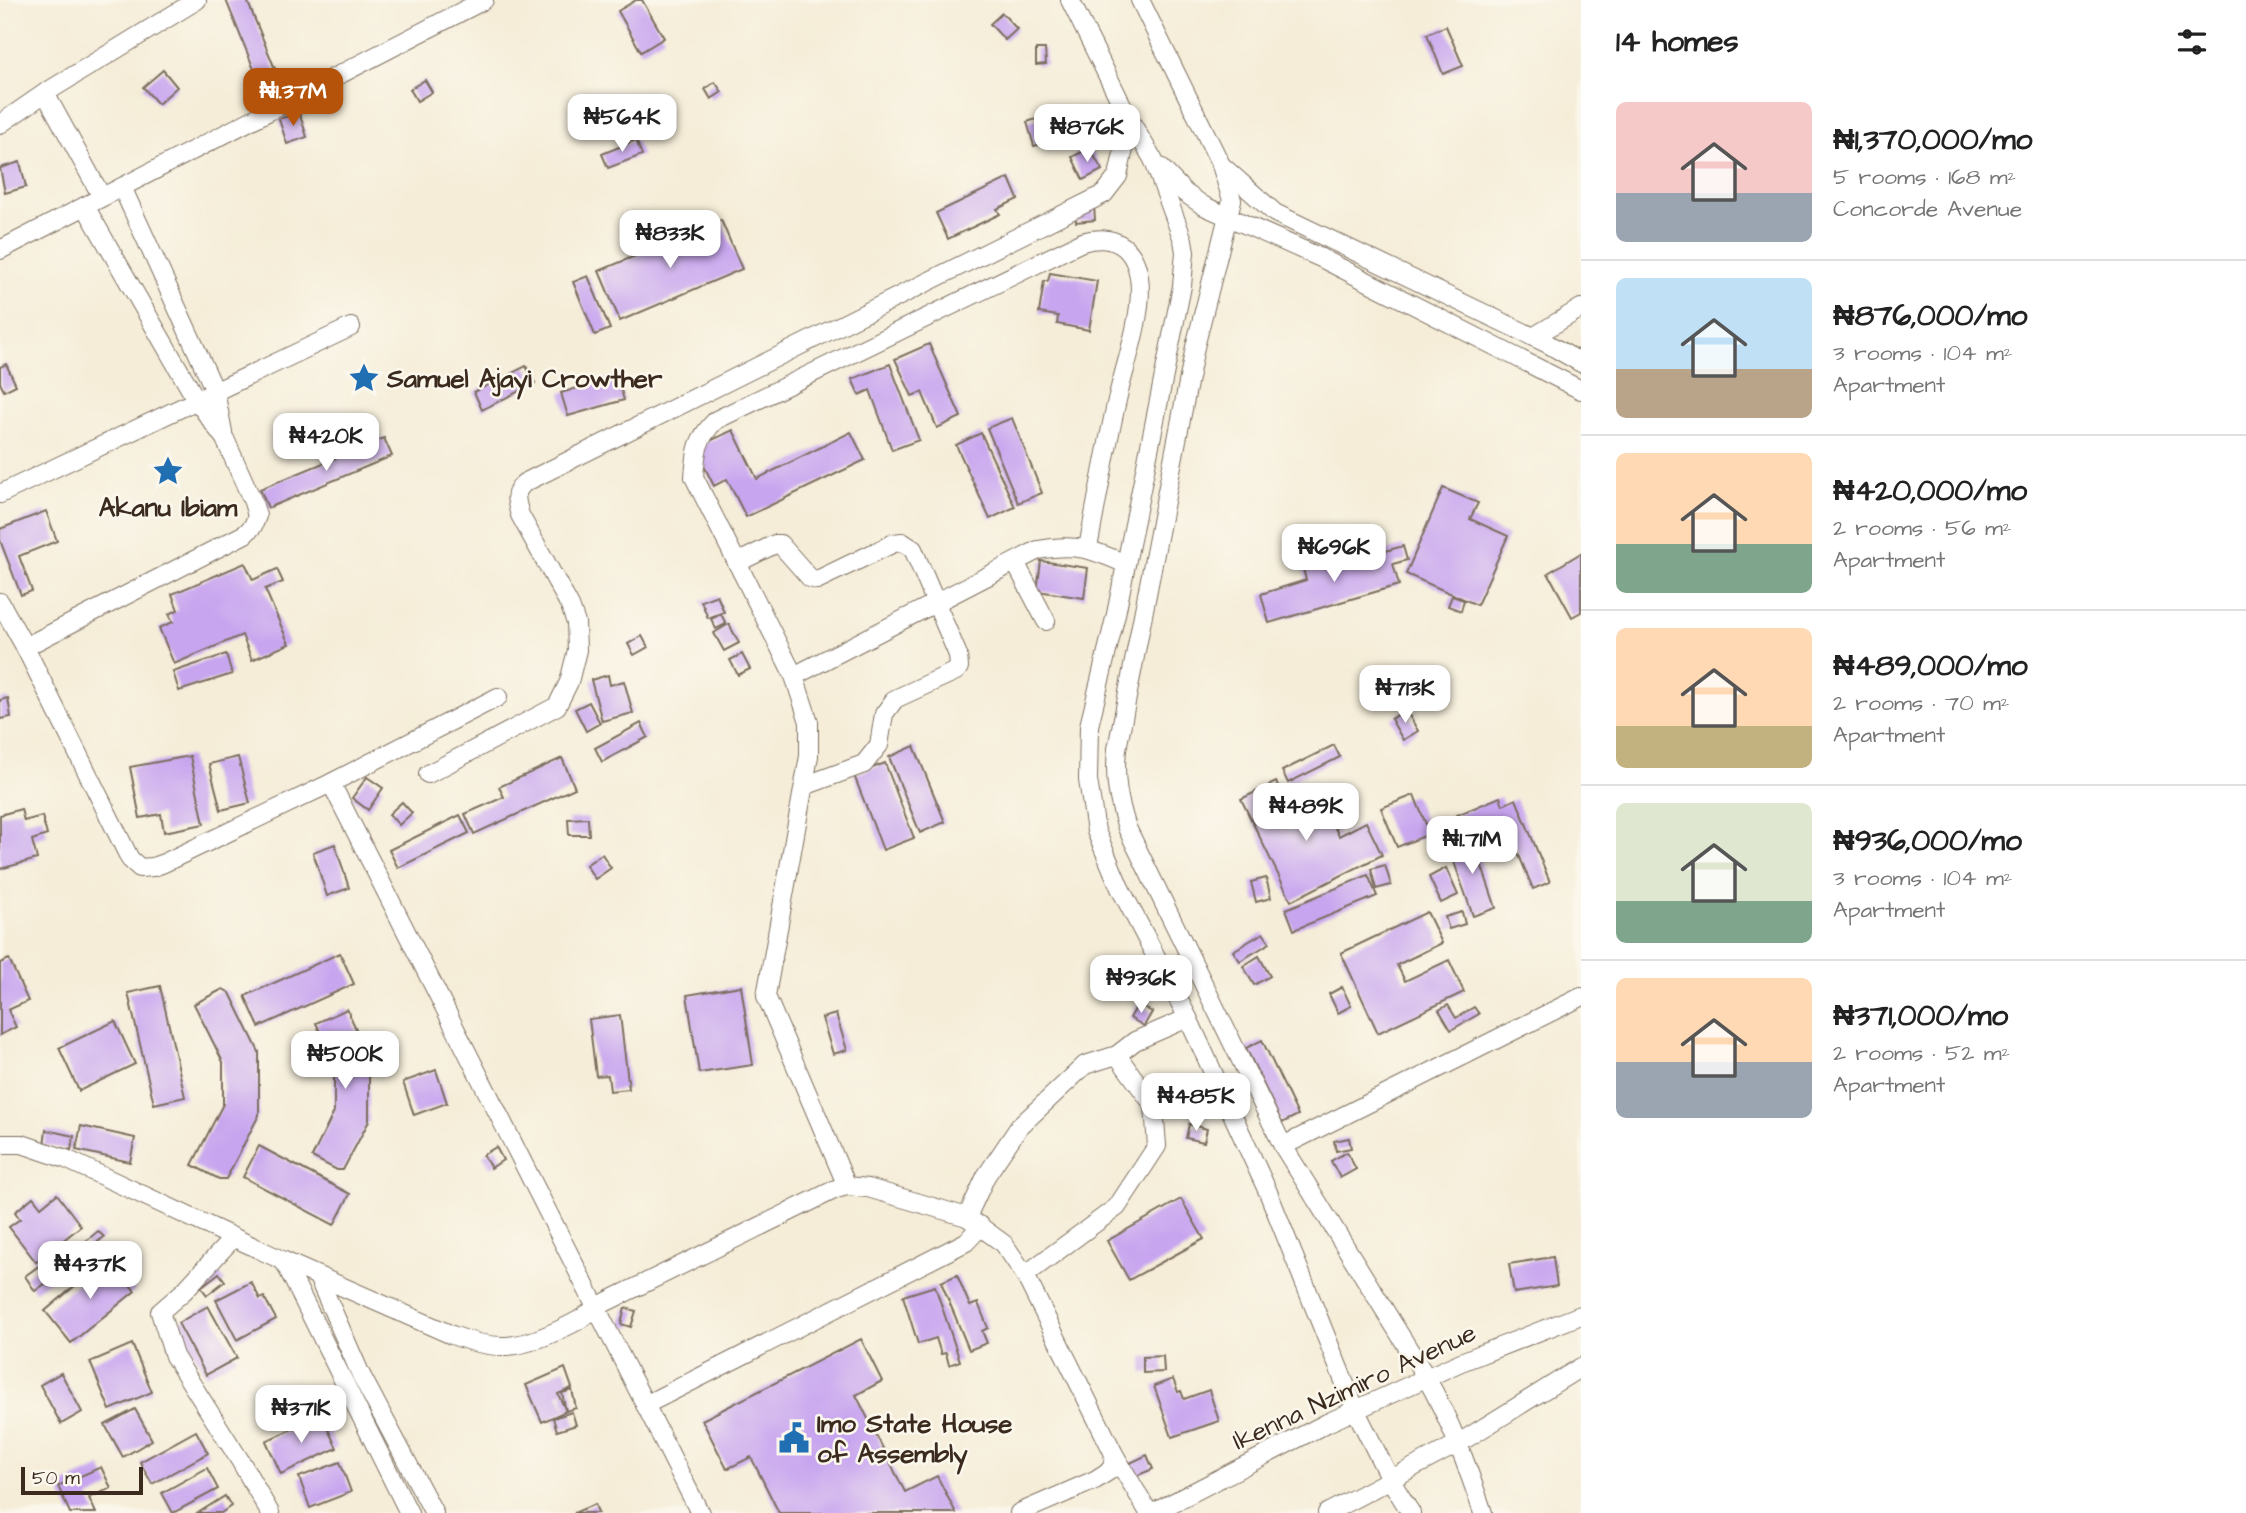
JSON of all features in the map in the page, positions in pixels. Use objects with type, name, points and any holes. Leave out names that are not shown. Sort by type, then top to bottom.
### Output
[{"type":"street","points":[[0,250],[484,0]]},
{"type":"street","points":[[1070,0],[1130,121],[1153,159],[1181,229],[1185,252],[1182,286],[1126,564],[1089,726],[1088,780],[1096,831],[1120,888],[1188,1018],[1268,1192],[1356,1411],[1410,1513]]},
{"type":"street","points":[[1140,0],[1221,165],[1232,200],[1195,347],[1117,749],[1114,776],[1119,802],[1133,839],[1283,1146],[1426,1377],[1459,1443],[1483,1513]]},
{"type":"street","points":[[0,124],[194,1]]},
{"type":"street","points":[[45,93],[102,197]]},
{"type":"street","points":[[428,774],[557,706],[569,682],[578,650],[576,623],[570,606],[520,515],[515,500],[516,491],[524,483],[1104,194],[1118,176],[1130,121]]},
{"type":"street","points":[[1153,159],[1185,194],[1227,219],[1321,258],[1581,390]]},
{"type":"street","points":[[1221,165],[1275,213],[1533,337],[1581,363]]},
{"type":"street","points":[[25,647],[245,534],[253,526],[257,516],[225,439],[215,391],[121,187]]},
{"type":"street","points":[[85,206],[197,401],[225,439]]},
{"type":"street","points":[[847,1186],[766,996],[809,756],[809,722],[794,676],[694,477],[696,450],[702,434],[716,420],[1082,242],[1099,237],[1118,242],[1128,251],[1137,266],[1141,298],[1116,401],[1088,548]]},
{"type":"street","points":[[1533,337],[1581,308]]},
{"type":"street","points":[[0,494],[351,327]]},
{"type":"street","points":[[737,563],[780,544],[810,578],[817,580],[894,543],[902,542],[913,549],[958,655],[959,667],[956,671],[895,699],[884,714],[879,746],[864,764],[804,786]]},
{"type":"street","points":[[794,676],[1038,550],[1055,547],[1088,548],[1126,564]]},
{"type":"street","points":[[1015,562],[1046,621]]},
{"type":"street","points":[[0,602],[130,859],[140,867],[153,867],[164,863],[331,783],[498,697]]},
{"type":"street","points":[[331,783],[700,1513]]},
{"type":"street","points":[[1092,805],[1119,802]]},
{"type":"street","points":[[1283,1146],[1581,997]]},
{"type":"street","points":[[645,1405],[966,1242],[986,1176],[1019,1127],[1085,1065],[1117,1055],[1135,1041],[1188,1018]]},
{"type":"street","points":[[1025,1275],[1117,1207],[1157,1146],[1154,1105],[1117,1055]]},
{"type":"street","points":[[0,1144],[22,1144],[66,1159],[318,1277],[452,1335],[486,1345],[505,1347],[533,1342],[587,1316],[596,1307],[847,1186],[867,1188],[974,1221],[1003,1244],[1025,1275],[1114,1454],[1151,1513]]},
{"type":"street","points":[[233,1238],[184,1291],[160,1312],[174,1356],[270,1513]]},
{"type":"street","points":[[284,1261],[409,1513]]},
{"type":"street","points":[[318,1277],[361,1375],[434,1513]]},
{"type":"street","name":"Ikenna Nzimiro Avenue","points":[[1151,1513],[1327,1423],[1426,1377],[1581,1315]]},
{"type":"street","points":[[1327,1513],[1459,1443],[1581,1367]]},
{"type":"street","points":[[1019,1513],[1096,1480],[1112,1469],[1114,1454]]},
{"type":"building","points":[[226,0],[247,0],[284,91],[266,99]]},
{"type":"building","points":[[636,0],[642,0],[664,38],[641,52],[618,11]]},
{"type":"building","points":[[1002,13],[1017,29],[1005,40],[990,24]]},
{"type":"building","points":[[1446,26],[1463,66],[1443,74],[1427,34]]},
{"type":"building","points":[[1036,49],[1045,49],[1046,64],[1036,65]]},
{"type":"building","points":[[163,70],[177,87],[158,104],[143,87]]},
{"type":"building","points":[[425,80],[432,92],[417,101],[410,89]]},
{"type":"building","points":[[715,82],[722,92],[711,99],[705,89]]},
{"type":"building","points":[[299,112],[307,137],[287,144],[279,119]]},
{"type":"building","points":[[629,114],[637,126],[630,131],[622,118]]},
{"type":"building","points":[[1046,116],[1052,141],[1034,146],[1027,122]]},
{"type":"building","points":[[636,140],[642,155],[608,168],[602,154]]},
{"type":"building","points":[[1090,148],[1102,170],[1083,180],[1072,157]]},
{"type":"building","points":[[20,162],[26,187],[5,193],[0,168]]},
{"type":"building","points":[[1009,178],[1018,199],[997,209],[1000,214],[948,239],[936,213]]},
{"type":"building","points":[[1094,205],[1095,220],[1076,222],[1074,207]]},
{"type":"building","points":[[721,220],[742,269],[620,321],[599,271]]},
{"type":"building","points":[[1050,273],[1097,281],[1089,330],[1057,324],[1058,316],[1039,313],[1044,281],[1048,281]]},
{"type":"building","points":[[588,276],[610,329],[595,335],[573,282]]},
{"type":"building","points":[[929,344],[961,417],[937,428],[922,392],[912,396],[895,359]]},
{"type":"building","points":[[6,364],[16,385],[4,391],[0,383],[0,367]]},
{"type":"building","points":[[890,364],[919,440],[892,450],[870,390],[859,395],[852,379]]},
{"type":"building","points":[[526,366],[535,383],[482,410],[474,392]]},
{"type":"building","points":[[617,376],[624,400],[568,416],[561,393]]},
{"type":"building","points":[[1012,418],[1042,493],[1018,503],[987,428]]},
{"type":"building","points":[[733,430],[757,479],[851,432],[865,460],[746,517],[727,479],[714,486],[695,448]]},
{"type":"building","points":[[981,433],[1015,507],[990,519],[956,445]]},
{"type":"building","points":[[384,438],[392,456],[268,508],[260,489]]},
{"type":"building","points":[[1443,488],[1478,503],[1470,519],[1508,536],[1477,605],[1406,574]]},
{"type":"building","points":[[46,511],[57,541],[19,556],[32,591],[21,595],[0,540],[0,529]]},
{"type":"building","points":[[1403,546],[1407,560],[1393,564],[1399,585],[1269,623],[1261,594],[1306,580],[1302,565],[1323,559],[1326,568]]},
{"type":"building","points":[[1581,553],[1581,612],[1572,617],[1548,573]]},
{"type":"building","points":[[1041,561],[1088,568],[1084,598],[1037,591]]},
{"type":"building","points":[[245,563],[253,580],[277,569],[283,582],[265,589],[289,644],[252,660],[242,635],[174,664],[159,628],[173,622],[169,614],[178,610],[172,594]]},
{"type":"building","points":[[717,595],[724,612],[708,618],[701,601]]},
{"type":"building","points":[[1452,596],[1464,600],[1461,611],[1448,606]]},
{"type":"building","points":[[721,614],[726,624],[716,629],[711,619]]},
{"type":"building","points":[[729,624],[739,643],[724,651],[714,633]]},
{"type":"building","points":[[642,636],[648,647],[634,655],[628,644]]},
{"type":"building","points":[[226,654],[232,674],[179,691],[173,672]]},
{"type":"building","points":[[742,654],[750,669],[738,675],[730,660]]},
{"type":"building","points":[[608,675],[610,685],[624,681],[633,713],[602,721],[591,680]]},
{"type":"building","points":[[8,698],[11,717],[0,719],[0,700]]},
{"type":"building","points":[[589,702],[600,723],[586,731],[575,709]]},
{"type":"building","points":[[1406,710],[1418,731],[1403,740],[1391,719]]},
{"type":"building","points":[[641,723],[648,737],[602,762],[595,748]]},
{"type":"building","points":[[1334,745],[1340,757],[1288,783],[1282,771]]},
{"type":"building","points":[[914,746],[945,822],[920,833],[889,757]]},
{"type":"building","points":[[190,756],[204,824],[164,832],[161,814],[140,818],[130,767]]},
{"type":"building","points":[[238,757],[250,803],[221,810],[209,764]]},
{"type":"building","points":[[562,758],[575,788],[474,834],[465,814],[504,797],[499,787]]},
{"type":"building","points":[[885,763],[914,838],[883,850],[854,775]]},
{"type":"building","points":[[367,777],[383,788],[368,810],[352,798]]},
{"type":"building","points":[[1276,782],[1295,819],[1318,807],[1326,822],[1331,820],[1339,836],[1366,822],[1382,855],[1291,901],[1241,799]]},
{"type":"building","points":[[1414,795],[1430,834],[1397,847],[1381,808]]},
{"type":"building","points":[[1500,797],[1503,805],[1516,799],[1550,882],[1533,889],[1504,819],[1466,835],[1457,815]]},
{"type":"building","points":[[402,802],[412,813],[399,825],[389,814]]},
{"type":"building","points":[[21,809],[24,821],[42,816],[47,835],[32,840],[37,859],[0,869],[0,815]]},
{"type":"building","points":[[460,815],[469,833],[398,868],[389,850]]},
{"type":"building","points":[[588,818],[589,835],[569,835],[568,819]]},
{"type":"building","points":[[1472,837],[1496,908],[1473,916],[1448,845]]},
{"type":"building","points":[[335,844],[349,888],[327,896],[313,852]]},
{"type":"building","points":[[602,854],[611,868],[595,879],[586,865]]},
{"type":"building","points":[[1385,865],[1391,885],[1376,889],[1371,869]]},
{"type":"building","points":[[1446,868],[1458,895],[1441,903],[1429,877]]},
{"type":"building","points":[[1368,875],[1377,896],[1294,930],[1286,909]]},
{"type":"building","points":[[1266,878],[1271,898],[1256,902],[1251,882]]},
{"type":"building","points":[[1427,912],[1442,943],[1397,965],[1405,981],[1449,960],[1464,992],[1378,1033],[1341,953]]},
{"type":"building","points":[[1462,912],[1465,924],[1449,929],[1445,917]]},
{"type":"building","points":[[1263,933],[1270,943],[1240,961],[1233,951]]},
{"type":"building","points":[[340,953],[354,984],[259,1027],[245,996]]},
{"type":"building","points":[[1259,956],[1270,976],[1254,985],[1243,966]]},
{"type":"building","points":[[9,959],[28,1001],[8,1010],[16,1027],[0,1035],[0,963]]},
{"type":"building","points":[[160,986],[185,1097],[154,1104],[128,993]]},
{"type":"building","points":[[741,986],[753,1065],[699,1073],[687,995]]},
{"type":"building","points":[[1342,987],[1351,1006],[1338,1013],[1329,994]]},
{"type":"building","points":[[223,989],[230,993],[259,1052],[259,1115],[226,1179],[219,1179],[192,1165],[223,1104],[223,1062],[194,1004]]},
{"type":"building","points":[[1138,1004],[1152,1012],[1144,1026],[1130,1018]]},
{"type":"building","points":[[1448,1005],[1456,1018],[1474,1007],[1479,1014],[1451,1030],[1439,1010]]},
{"type":"building","points":[[347,1009],[369,1058],[369,1121],[343,1170],[337,1170],[312,1157],[334,1112],[334,1064],[316,1023]]},
{"type":"building","points":[[836,1014],[847,1050],[833,1054],[822,1018]]},
{"type":"building","points":[[620,1015],[629,1089],[610,1091],[608,1075],[596,1076],[589,1019]]},
{"type":"building","points":[[115,1021],[135,1064],[79,1091],[59,1048]]},
{"type":"building","points":[[1262,1040],[1298,1115],[1282,1123],[1246,1048]]},
{"type":"building","points":[[436,1070],[447,1103],[414,1115],[403,1082]]},
{"type":"building","points":[[1189,1124],[1207,1129],[1204,1142],[1186,1138]]},
{"type":"building","points":[[81,1126],[135,1138],[130,1162],[76,1150]]},
{"type":"building","points":[[46,1130],[74,1136],[71,1150],[44,1145]]},
{"type":"building","points":[[1349,1138],[1351,1148],[1336,1151],[1334,1141]]},
{"type":"building","points":[[259,1146],[350,1194],[334,1225],[243,1177]]},
{"type":"building","points":[[496,1147],[503,1160],[491,1168],[483,1155]]},
{"type":"building","points":[[1347,1152],[1356,1169],[1340,1178],[1331,1161]]},
{"type":"building","points":[[57,1194],[81,1226],[36,1262],[9,1227],[20,1219],[15,1212],[33,1197],[41,1207]]},
{"type":"building","points":[[1181,1199],[1204,1239],[1129,1280],[1107,1241]]},
{"type":"building","points":[[98,1231],[104,1237],[90,1248],[85,1242]]},
{"type":"building","points":[[51,1257],[61,1272],[35,1291],[25,1276]]},
{"type":"building","points":[[1553,1257],[1557,1286],[1514,1293],[1509,1264]]},
{"type":"building","points":[[108,1258],[135,1291],[71,1343],[45,1311]]},
{"type":"building","points":[[219,1273],[225,1281],[207,1295],[201,1287]]},
{"type":"building","points":[[957,1275],[970,1306],[978,1303],[988,1328],[982,1331],[987,1343],[969,1350],[941,1282]]},
{"type":"building","points":[[251,1282],[260,1299],[264,1297],[276,1319],[237,1340],[216,1300]]},
{"type":"building","points":[[935,1286],[960,1361],[949,1365],[946,1353],[941,1354],[936,1338],[918,1344],[903,1296]]},
{"type":"building","points":[[208,1306],[237,1358],[206,1375],[178,1323]]},
{"type":"building","points":[[625,1308],[636,1311],[631,1327],[621,1324]]},
{"type":"building","name":"Imo State House of Assembly","points":[[861,1339],[882,1381],[856,1395],[905,1492],[937,1476],[956,1513],[779,1513],[751,1457],[727,1469],[702,1420]]},
{"type":"building","points":[[132,1344],[152,1392],[110,1410],[90,1362]]},
{"type":"building","points":[[1163,1356],[1164,1372],[1143,1373],[1143,1357]]},
{"type":"building","points":[[565,1368],[572,1388],[558,1394],[566,1411],[542,1422],[526,1385]]},
{"type":"building","points":[[61,1373],[82,1412],[61,1424],[40,1385]]},
{"type":"building","points":[[1173,1379],[1184,1399],[1209,1390],[1219,1421],[1172,1437],[1154,1386]]},
{"type":"building","points":[[572,1390],[576,1408],[566,1411],[562,1393]]},
{"type":"building","points":[[135,1409],[152,1440],[123,1457],[105,1425]]},
{"type":"building","points":[[572,1412],[576,1425],[557,1431],[553,1418]]},
{"type":"building","points":[[321,1415],[337,1448],[281,1474],[266,1441]]},
{"type":"building","points":[[196,1431],[208,1453],[152,1484],[140,1462]]},
{"type":"building","points":[[1147,1455],[1153,1469],[1136,1476],[1130,1463]]},
{"type":"building","points":[[340,1462],[351,1492],[310,1508],[299,1477]]},
{"type":"building","points":[[101,1467],[111,1488],[89,1498],[96,1513],[70,1513],[58,1486]]},
{"type":"building","points":[[207,1468],[218,1489],[173,1513],[162,1493]]},
{"type":"building","points":[[225,1496],[231,1506],[221,1513],[198,1513]]},
{"type":"building","points":[[595,1504],[598,1513],[574,1513]]},
{"type":"place","name":"Samuel Ajayi Crowther","points":[[364,378]]},
{"type":"place","name":"Akanu Ibiam","points":[[168,471]]},
{"type":"place","name":"Imo State House of Assembly","points":[[794,1438]]}]
